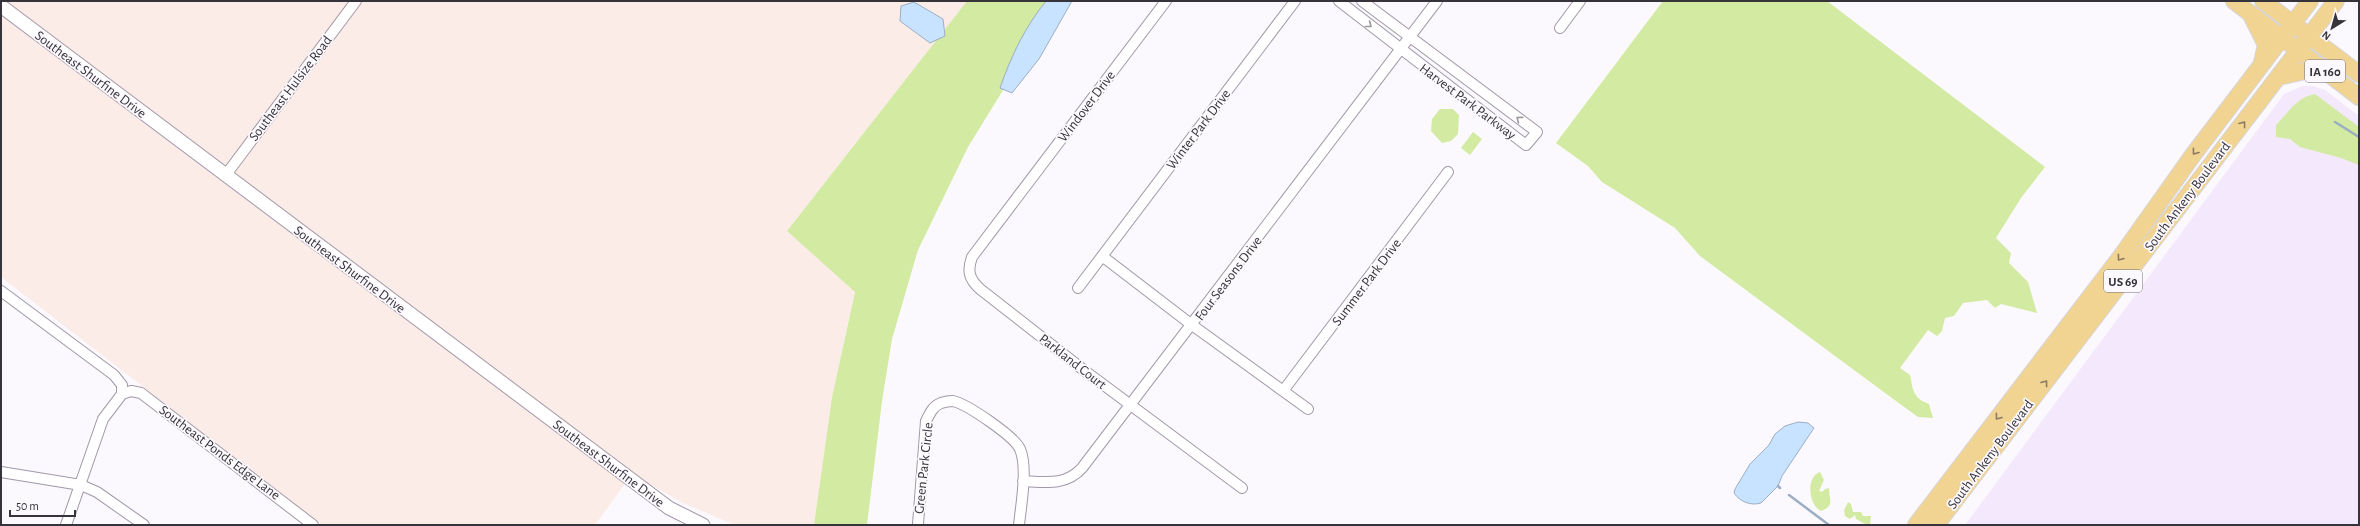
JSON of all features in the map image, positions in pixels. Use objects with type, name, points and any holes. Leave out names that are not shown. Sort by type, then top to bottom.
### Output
[{"type":"main road","name":"IA 160","points":[[2234,1],[2359,97]]},
{"type":"main road","name":"IA 160","points":[[2263,1],[2359,74]]},
{"type":"main road","name":"South Ankeny Boulevard","points":[[1936,525],[2278,78],[2291,44],[2301,29],[2310,1]]},
{"type":"main road","name":"South Ankeny Boulevard","points":[[2301,29],[2336,1]]},
{"type":"main road","points":[[2248,11],[2260,30],[2266,45],[2261,66]]},
{"type":"main road","name":"South Ankeny Boulevard","points":[[1916,525],[2122,255],[2261,66],[2291,44]]},
{"type":"main road","points":[[2278,78],[2305,71],[2329,74]]},
{"type":"main road","points":[[1981,440],[1993,450]]},
{"type":"street","name":"Southeast Hulsize Road","points":[[225,176],[356,1]]},
{"type":"street","name":"Windover Drive","points":[[1006,212],[1166,1]]},
{"type":"street","name":"Winter Park Drive","points":[[1078,288],[1295,1]]},
{"type":"street","name":"Harvest Park Parkway","points":[[1339,1],[1400,50],[1526,145],[1537,132],[1362,1]]},
{"type":"street","name":"Four Seasons Drive","points":[[1023,481],[1057,482],[1076,474],[1192,325],[1437,1]]},
{"type":"street","points":[[1560,28],[1580,1]]},
{"type":"street","name":"Southeast Shurfine Drive","points":[[1,6],[225,176],[669,508],[703,525]]},
{"type":"street","name":"Summer Park Drive","points":[[1283,391],[1448,172]]},
{"type":"street","name":"Parkland Court","points":[[1006,212],[972,257],[969,274],[972,282],[1130,405],[1242,488]]},
{"type":"street","points":[[1102,256],[1192,325],[1308,409]]},
{"type":"street","points":[[1,291],[114,375],[122,385],[122,394],[103,419],[66,525]]},
{"type":"street","name":"Southeast Ponds Edge Lane","points":[[122,394],[131,391],[142,393],[313,525]]},
{"type":"street","name":"Green Park Circle","points":[[918,524],[926,421],[932,409],[940,403],[952,401],[964,406],[1012,439],[1020,449],[1023,481]]},
{"type":"street","points":[[1,472],[81,485],[98,492],[144,525]]},
{"type":"street","points":[[1019,525],[1023,481]]},
{"type":"shaded area","points":[[1,1],[967,1],[787,231],[855,291],[832,397],[814,525],[735,525],[683,503],[632,474],[595,525],[322,525],[1,277]]},
{"type":"shaded area","points":[[2303,86],[2313,86],[2325,90],[2359,116],[2359,525],[1965,525],[2284,94]]},
{"type":"green space","points":[[967,1],[1067,1],[1019,64],[968,147],[918,250],[892,339],[882,401],[867,525],[814,525],[832,397],[855,292],[787,231]]},
{"type":"green space","points":[[1663,1],[1827,1],[2045,167],[2021,198],[1996,238],[2011,253],[2009,263],[2028,282],[2037,313],[2001,304],[1995,308],[1987,300],[1963,303],[1954,316],[1945,318],[1942,331],[1937,336],[1928,330],[1900,368],[1910,375],[1915,393],[1920,399],[1929,404],[1933,418],[1918,417],[1700,256],[1675,228],[1602,182],[1588,166],[1556,143]]},
{"type":"green space","points":[[2315,94],[2359,127],[2359,165],[2341,158],[2300,147],[2290,139],[2276,137],[2276,125],[2303,98]]},
{"type":"green space","points":[[1440,109],[1453,109],[1459,115],[1458,134],[1451,141],[1442,143],[1431,131],[1432,119]]},
{"type":"green space","points":[[1473,132],[1482,139],[1470,155],[1461,148]]},
{"type":"green space","points":[[1820,472],[1824,480],[1819,491],[1822,492],[1829,488],[1830,502],[1828,507],[1821,511],[1813,503],[1810,491],[1812,479]]},
{"type":"green space","points":[[1848,502],[1851,504],[1853,512],[1861,512],[1863,516],[1871,516],[1870,524],[1867,525],[1856,519],[1855,515],[1850,519],[1845,516],[1844,510]]},
{"type":"water","points":[[1046,1],[1072,1],[1039,59],[1012,93],[1000,88],[1019,42]]},
{"type":"water","points":[[914,2],[943,19],[945,36],[930,43],[900,21],[901,6]]},
{"type":"water","points":[[1798,422],[1808,423],[1814,428],[1782,476],[1778,486],[1761,503],[1750,504],[1739,499],[1734,493],[1735,489],[1750,464],[1769,445],[1775,434],[1785,426]]},
{"type":"waterway","points":[[2335,122],[2359,137]]},
{"type":"waterway","points":[[1789,495],[1829,525]]}]
